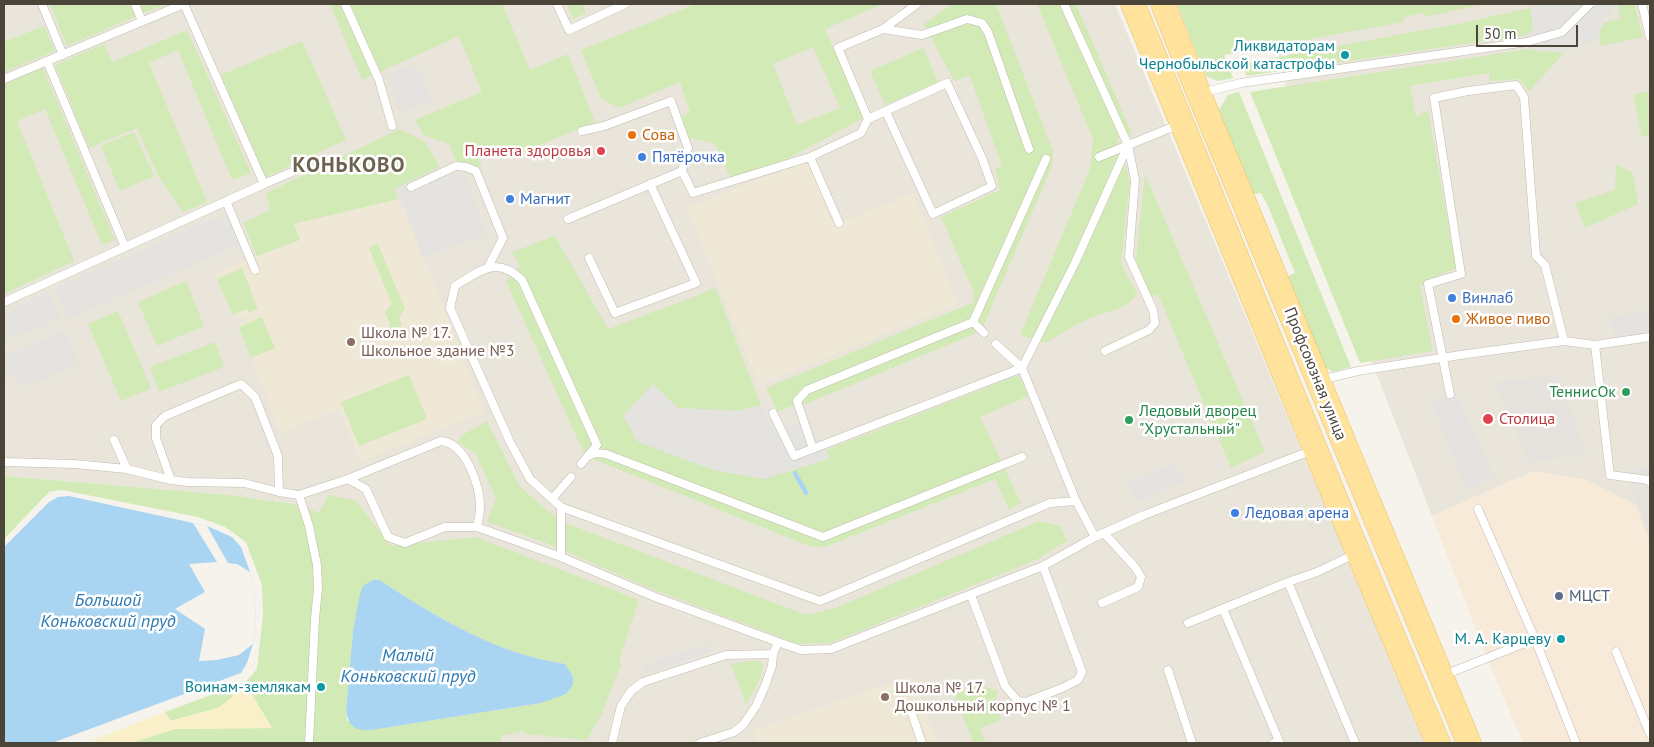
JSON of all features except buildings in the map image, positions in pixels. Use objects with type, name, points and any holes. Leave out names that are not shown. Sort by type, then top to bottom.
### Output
[{"type":"main road","name":"Профсоюзная улица","points":[[1133,4],[1315,449],[1438,743]]},
{"type":"main road","name":"Профсоюзная улица","points":[[1163,4],[1469,743]]},
{"type":"lane","points":[[42,4],[63,55]]},
{"type":"lane","points":[[135,4],[142,21]]},
{"type":"lane","points":[[4,79],[184,4],[264,184]]},
{"type":"lane","points":[[346,4],[379,80],[392,126]]},
{"type":"lane","points":[[557,4],[568,30],[625,4]]},
{"type":"lane","points":[[868,119],[838,48],[883,29],[917,4]]},
{"type":"lane","points":[[1064,4],[1128,145],[1136,180],[1129,257],[1153,310],[1155,323],[1150,330],[1105,351]]},
{"type":"lane","points":[[1199,94],[1241,83],[1527,42],[1562,32],[1590,4]]},
{"type":"lane","points":[[1642,4],[1650,37]]},
{"type":"lane","points":[[883,29],[922,35],[967,19],[982,23],[988,32],[1029,149]]},
{"type":"lane","points":[[47,61],[125,247]]},
{"type":"lane","points":[[582,131],[604,126],[672,100],[688,148],[682,171],[693,193],[810,157],[861,133],[868,119],[947,83],[982,158],[992,186],[932,214],[886,112]]},
{"type":"lane","points":[[1450,394],[1428,284],[1461,274],[1434,98],[1468,91],[1516,85],[1524,97],[1536,256],[1545,265],[1564,341]]},
{"type":"lane","points":[[1099,157],[1182,123]]},
{"type":"lane","points":[[773,413],[794,456],[1022,368],[1075,263],[1128,145]]},
{"type":"lane","points":[[810,157],[839,223]]},
{"type":"lane","points":[[813,448],[797,401],[807,390],[973,322],[1046,159]]},
{"type":"lane","points":[[411,187],[456,166],[476,171],[503,238],[488,267],[455,286],[450,308],[495,409],[530,479],[561,507],[820,601],[1050,503],[1076,501]]},
{"type":"lane","points":[[568,218],[682,171]]},
{"type":"lane","points":[[4,302],[226,200],[290,173]]},
{"type":"lane","points":[[589,258],[615,314],[696,283],[650,184]]},
{"type":"lane","points":[[226,200],[255,270]]},
{"type":"lane","points":[[488,267],[512,270],[522,280],[597,445],[581,464]]},
{"type":"lane","points":[[973,322],[984,333]]},
{"type":"lane","points":[[1318,380],[1358,370],[1564,341],[1595,345],[1650,337]]},
{"type":"lane","points":[[996,344],[1022,368],[1076,501],[1095,537]]},
{"type":"lane","points":[[1595,345],[1610,475],[1650,480],[1650,482]]},
{"type":"lane","points":[[171,480],[156,438],[156,425],[165,416],[241,384],[255,397],[278,456],[279,492]]},
{"type":"lane","points":[[114,440],[127,469]]},
{"type":"lane","points":[[4,462],[74,464],[127,469],[171,480],[244,483],[299,495],[348,479],[441,441],[448,442],[467,459],[475,482],[480,506],[477,527]]},
{"type":"lane","points":[[348,479],[366,489],[388,537],[405,543],[445,527],[477,527],[561,557],[655,597],[801,650],[831,649],[971,595],[1043,566],[1095,537],[1153,511],[1315,449]]},
{"type":"lane","points":[[587,457],[596,453],[606,454],[823,537],[1022,457]]},
{"type":"lane","points":[[552,499],[571,477]]},
{"type":"lane","points":[[299,495],[309,526],[317,565],[318,588],[309,743]]},
{"type":"lane","points":[[561,507],[561,557]]},
{"type":"lane","points":[[1478,510],[1535,639],[1576,743]]},
{"type":"lane","points":[[1102,602],[1138,587],[1141,576],[1104,533]]},
{"type":"lane","points":[[1188,623],[1288,582],[1318,572],[1358,553]]},
{"type":"lane","points":[[971,595],[1005,686],[1018,701],[1026,702],[1062,688],[1078,680],[1082,672],[1043,566]]},
{"type":"lane","points":[[1288,582],[1356,743]]},
{"type":"lane","points":[[1223,609],[1279,741],[1274,743]]},
{"type":"lane","points":[[1440,676],[1535,639]]},
{"type":"lane","points":[[700,743],[734,732],[743,725],[756,706],[772,666],[773,654],[778,642]]},
{"type":"lane","points":[[1616,652],[1650,734]]},
{"type":"lane","points":[[612,743],[621,706],[631,692],[643,682],[726,654],[773,654]]},
{"type":"lane","points":[[1168,670],[1192,743]]},
{"type":"lane","points":[[910,708],[922,743]]},
{"type":"shaded area","points":[[4,4],[1115,4],[1424,743],[454,743],[601,715],[386,546],[302,505],[228,495],[4,476]]},
{"type":"shaded area","points":[[1268,4],[1650,4],[1650,544],[1635,505],[1586,480],[1534,471],[1432,516],[1305,191],[1298,142]]},
{"type":"shaded area","points":[[1531,4],[1616,4],[1598,31],[1599,39],[1565,52],[1528,49],[1526,35],[1533,31]]},
{"type":"shaded area","points":[[416,63],[432,100],[401,113],[386,77]]},
{"type":"shaded area","points":[[807,161],[835,225],[913,193],[958,304],[759,385],[687,208]]},
{"type":"shaded area","points":[[440,167],[444,176],[464,173],[487,234],[423,258],[406,213],[394,189]]},
{"type":"shaded area","name":"Школа № 17. Школьное здание №3","points":[[398,199],[406,213],[484,412],[360,461],[340,409],[280,432],[238,324],[248,319],[246,315],[235,319],[214,273],[299,240],[294,224]]},
{"type":"shaded area","points":[[228,213],[241,244],[67,319],[54,288]]},
{"type":"shaded area","points":[[49,292],[60,319],[4,342],[4,314]]},
{"type":"shaded area","points":[[1650,311],[1650,337],[1616,343],[1610,316]]},
{"type":"shaded area","points":[[65,330],[79,363],[27,387],[18,384],[12,375],[4,378],[4,356]]},
{"type":"shaded area","points":[[1560,375],[1585,455],[1529,462],[1494,382]]},
{"type":"shaded area","points":[[653,384],[678,408],[737,411],[761,405],[775,431],[809,420],[829,458],[764,479],[714,470],[638,442],[623,416]]},
{"type":"shaded area","points":[[1455,391],[1494,476],[1467,490],[1431,402]]},
{"type":"shaded area","points":[[1176,463],[1184,482],[1136,502],[1129,482]]},
{"type":"shaded area","points":[[1650,468],[1650,537],[1625,471]]},
{"type":"shaded area","points":[[1534,471],[1586,480],[1636,505],[1650,544],[1650,743],[1523,743],[1487,658],[1432,516]]},
{"type":"shaded area","points":[[708,643],[713,652],[643,674],[645,664]]},
{"type":"shaded area","name":"Школа № 17. Дошкольный корпус № 1","points":[[913,675],[937,743],[757,743],[753,731]]},
{"type":"green space","points":[[50,4],[165,4],[67,46]]},
{"type":"green space","points":[[330,4],[502,4],[530,70],[568,54],[595,122],[506,159],[502,149],[478,159],[482,167],[478,168],[456,160],[449,144],[423,135],[415,120],[482,92],[459,36],[362,80]]},
{"type":"green space","points":[[567,4],[582,4],[586,13],[573,19]]},
{"type":"green space","points":[[696,4],[883,4],[825,29],[864,118],[779,163],[731,179],[715,144],[687,137],[680,117],[690,112],[680,82],[619,108],[601,98],[581,50]],"holes":[[[813,47],[840,108],[797,125],[773,64]]]},
{"type":"green space","points":[[952,4],[996,4],[1053,151],[1052,166],[984,324],[974,334],[808,403],[788,407],[778,412],[766,388],[974,302],[973,290],[941,217],[1000,190],[995,168],[1002,166],[970,76],[954,81],[924,24]]},
{"type":"green space","points":[[1037,4],[1076,4],[1132,134],[1117,139],[1130,181],[1121,263],[1137,294],[1122,307],[1087,319],[1045,343],[1020,335],[1090,169],[1093,139]]},
{"type":"green space","points":[[1177,4],[1483,4],[1425,17],[1423,13],[1404,17],[1403,22],[1224,55],[1233,78],[1218,81],[1206,76]]},
{"type":"green space","points":[[1618,4],[1634,4],[1643,37],[1601,46],[1599,32],[1605,22],[1620,19]]},
{"type":"green space","points":[[1531,8],[1533,31],[1526,35],[1247,76],[1241,64],[1462,23]]},
{"type":"green space","points":[[44,26],[55,51],[4,72],[4,42]]},
{"type":"green space","points":[[187,30],[251,173],[232,180],[178,50],[149,63],[207,202],[183,212],[158,176],[137,128],[89,148],[55,65],[104,44],[112,62]]},
{"type":"green space","points":[[302,41],[346,140],[266,177],[221,75]]},
{"type":"green space","points":[[923,48],[938,82],[885,105],[870,71]]},
{"type":"green space","points":[[1528,49],[1565,52],[1529,91],[1519,79],[1490,81],[1489,73],[1410,86],[1416,117],[1428,110],[1456,268],[1430,279],[1420,287],[1433,351],[1360,363],[1250,92]]},
{"type":"green space","points":[[43,68],[115,240],[102,245],[45,109],[17,121],[74,261],[4,294],[4,84]]},
{"type":"green space","points":[[1650,91],[1650,135],[1642,137],[1633,95]]},
{"type":"green space","points":[[1239,92],[1351,367],[1333,372],[1325,367],[1288,276],[1295,273],[1268,206],[1261,193],[1254,194],[1219,110],[1228,95]]},
{"type":"green space","points":[[400,129],[425,142],[440,167],[394,189],[398,199],[294,224],[300,240],[257,256],[243,223],[270,210],[266,193]]},
{"type":"green space","points":[[134,132],[154,176],[120,191],[101,146]]},
{"type":"green space","points":[[1616,164],[1633,173],[1638,204],[1585,228],[1575,203],[1615,190]]},
{"type":"green space","points":[[1145,174],[1265,452],[1231,468],[1158,294],[1151,296],[1136,260]]},
{"type":"green space","points":[[555,236],[608,329],[699,295],[715,287],[761,405],[737,411],[678,408],[623,417],[639,442],[714,470],[764,479],[829,459],[826,450],[1019,375],[1028,396],[980,417],[1021,503],[1009,509],[995,479],[825,547],[809,546],[593,459],[581,447],[506,281],[520,266],[512,252]]},
{"type":"green space","points":[[378,244],[405,309],[399,317],[401,324],[400,335],[395,337],[385,312],[392,304],[369,248]]},
{"type":"green space","points":[[242,268],[258,309],[249,313],[247,309],[233,315],[217,279]]},
{"type":"green space","points":[[186,281],[204,326],[157,346],[138,302]]},
{"type":"green space","points":[[118,311],[151,388],[121,401],[88,324]]},
{"type":"green space","points":[[262,317],[275,348],[251,358],[239,327]]},
{"type":"green space","points":[[215,342],[224,367],[159,392],[150,367]]},
{"type":"green space","points":[[409,375],[427,419],[359,446],[341,402]]},
{"type":"green space","points":[[487,421],[520,487],[549,512],[568,524],[806,615],[835,608],[1040,521],[1060,526],[1067,541],[1038,559],[831,643],[799,644],[652,589],[544,542],[487,522],[496,498],[475,453],[458,442],[461,436]]},
{"type":"green space","points":[[4,476],[228,495],[302,505],[319,513],[328,495],[356,501],[391,546],[476,537],[639,600],[620,658],[621,665],[601,715],[587,740],[526,734],[524,731],[501,736],[501,743],[131,743],[175,729],[272,728],[245,683],[257,669],[263,615],[262,585],[246,542],[225,527],[198,517],[62,490],[49,492],[4,539]],"holes":[[[373,580],[380,581],[450,623],[494,644],[540,659],[565,664],[573,677],[573,685],[541,703],[390,727],[347,721],[346,710],[353,631]]]},
{"type":"green space","points":[[757,660],[762,662],[762,672],[758,684],[746,704],[731,664]]},
{"type":"green space","points":[[979,685],[998,691],[994,704],[1001,720],[980,728],[985,741],[974,743],[954,695]]},
{"type":"green space","points":[[230,688],[233,697],[218,708],[170,721],[165,712]]},
{"type":"sand","points":[[245,683],[272,728],[175,729],[131,743],[98,743],[92,740],[165,712],[171,721],[218,708],[233,697],[230,688]]},
{"type":"water","name":"Большой Коньковский пруд","points":[[69,496],[207,526],[232,537],[241,547],[250,572],[254,591],[256,619],[253,644],[247,663],[241,673],[52,743],[4,743],[4,547],[49,502],[58,497]]},
{"type":"water","name":"Малый Коньковский пруд","points":[[373,580],[380,580],[450,623],[494,644],[540,659],[565,664],[573,677],[573,685],[566,694],[541,703],[368,730],[356,728],[348,719],[346,710],[353,631],[363,586]]},
{"type":"pier","points":[[193,523],[207,526],[228,563],[237,564],[250,572],[254,591],[256,619],[253,644],[239,655],[217,660],[199,661],[205,629],[175,609],[205,592],[189,564],[217,562]]},
{"type":"waterway","points":[[795,473],[806,493]]},
{"type":"place","name":"Ликвидаторам Чернобыльской катастрофы","points":[[1345,55]]},
{"type":"place","name":"Сова","points":[[632,135]]},
{"type":"place","name":"Планета здоровья","points":[[601,151]]},
{"type":"place","name":"Пятёрочка","points":[[642,157]]},
{"type":"place","name":"Магнит","points":[[510,199]]},
{"type":"place","name":"Винлаб","points":[[1452,298]]},
{"type":"place","name":"Живое пиво","points":[[1456,319]]},
{"type":"place","name":"Школа № 17. Школьное здание №3","points":[[351,342]]},
{"type":"place","name":"ТеннисОк","points":[[1626,392]]},
{"type":"place","name":"Столица","points":[[1488,419]]},
{"type":"place","name":"Ледовый дворец \"Хрустальный\"","points":[[1129,420]]},
{"type":"place","name":"Ледовая арена","points":[[1235,513]]},
{"type":"place","name":"МЦСТ","points":[[1559,596]]},
{"type":"place","name":"М. А. Карцеву","points":[[1561,639]]},
{"type":"place","name":"Воинам-землякам","points":[[321,687]]},
{"type":"place","name":"Школа № 17. Дошкольный корпус № 1","points":[[885,697]]},
{"type":"district","name":"КОНЬКОВО","points":[[349,166]]}]
